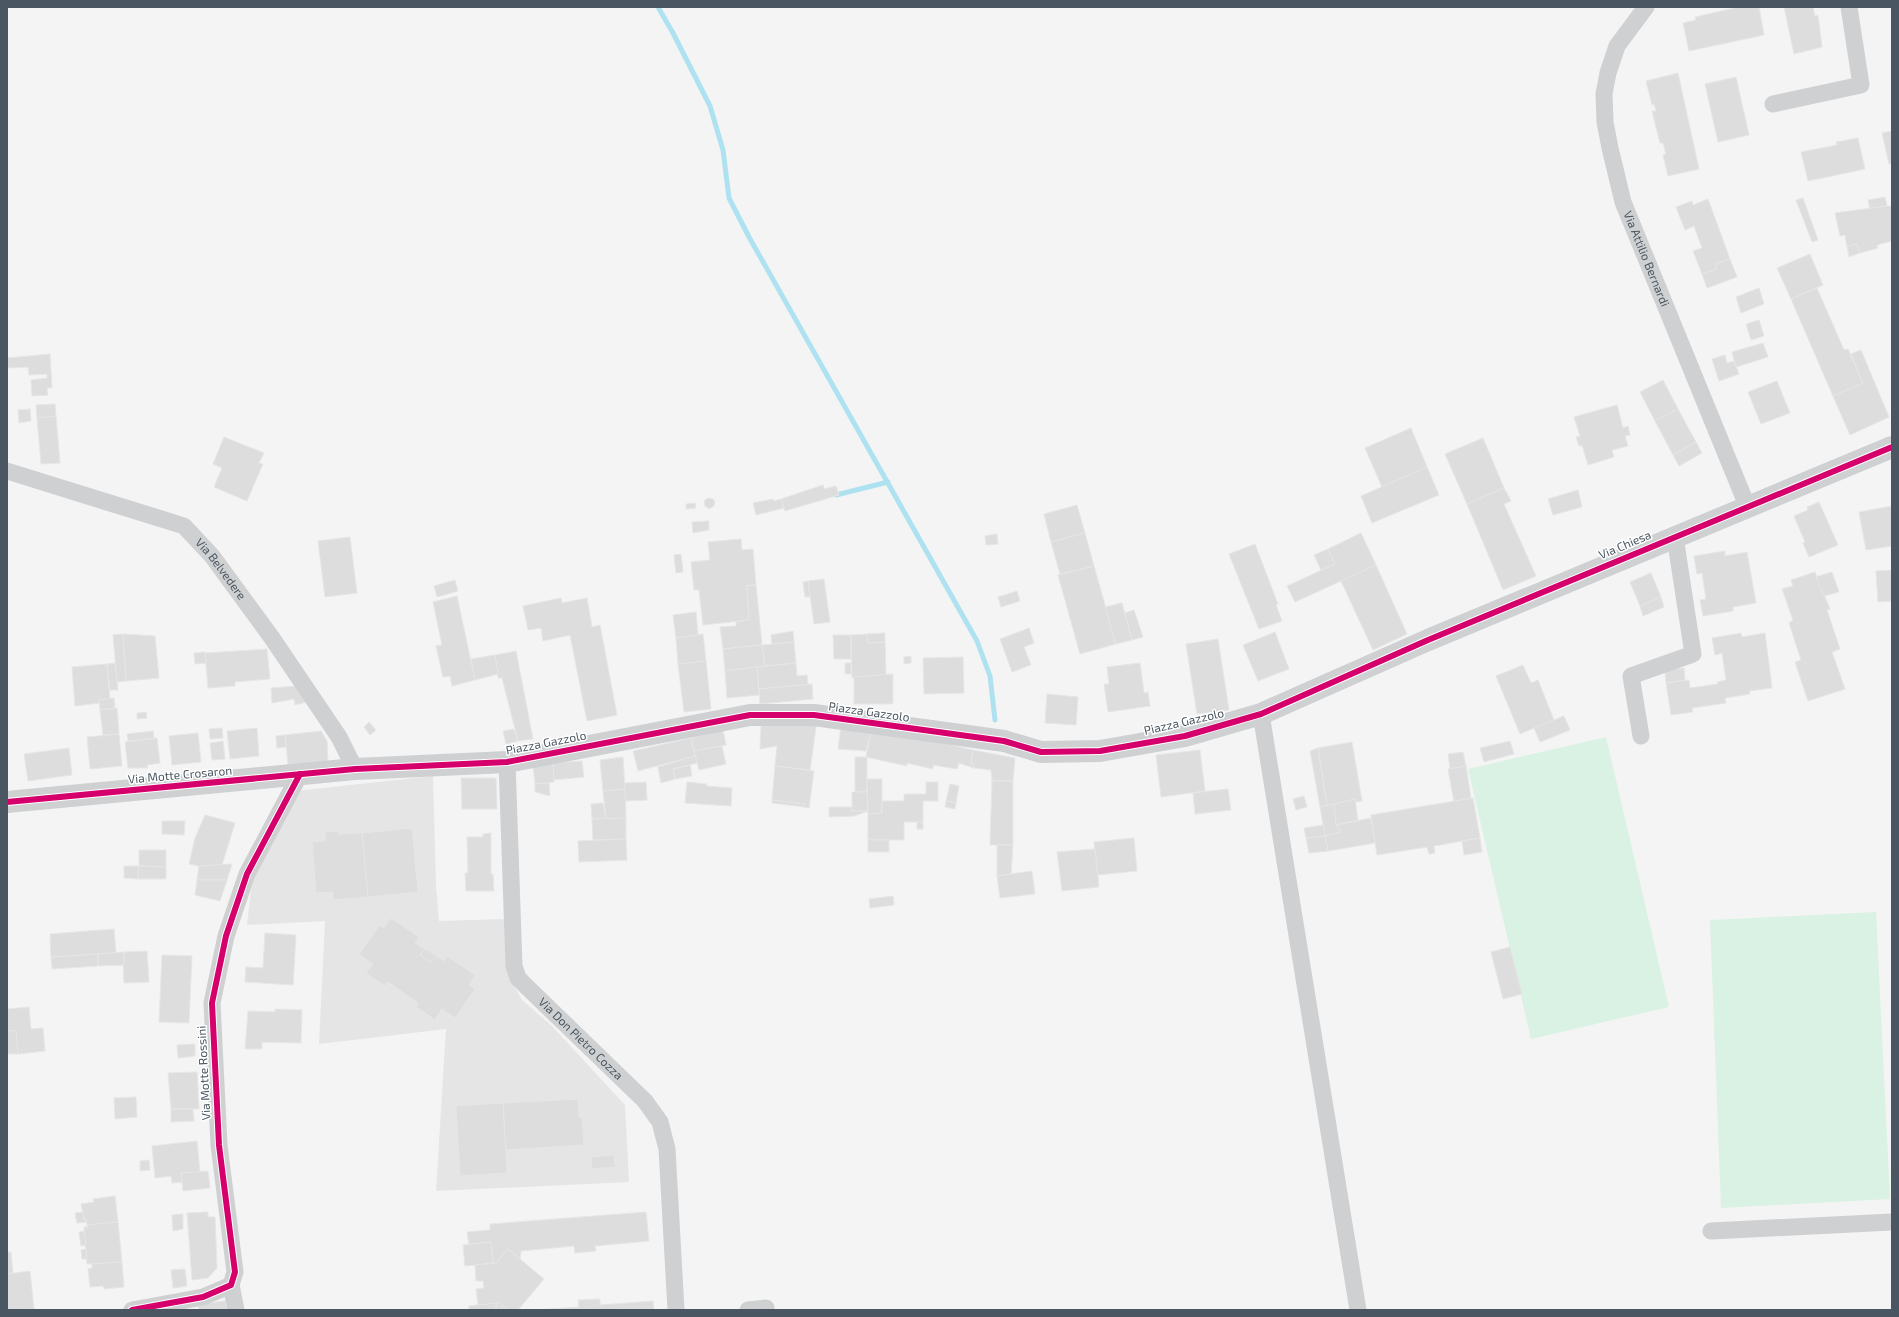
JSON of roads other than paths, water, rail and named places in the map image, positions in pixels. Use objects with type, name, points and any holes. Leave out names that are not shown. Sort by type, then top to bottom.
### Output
[{"type":"street","name":"Via Attilio Bernardi","points":[[1646,7],[1617,46],[1608,73],[1604,94],[1605,122],[1610,148],[1623,202],[1748,508]]},
{"type":"street","points":[[1773,104],[1861,84],[1849,7]]},
{"type":"street","name":"Via Chiesa","points":[[1368,666],[1675,536],[1748,508],[1892,447]]},
{"type":"street","name":"Via Belvedere","points":[[7,472],[184,526],[212,556],[272,638],[339,737],[355,769]]},
{"type":"street","points":[[1641,736],[1631,676],[1693,654],[1675,536]]},
{"type":"street","name":"Piazza Gazzolo","points":[[355,769],[507,762],[750,715],[814,715],[1004,741],[1041,752],[1100,751],[1185,736],[1261,714],[1368,666]]},
{"type":"street","points":[[1261,714],[1358,1310]]},
{"type":"street","name":"Via Don Pietro Cozza","points":[[507,762],[514,966],[518,978],[645,1102],[660,1122],[667,1149],[676,1310]]},
{"type":"street","name":"Via Motte Crosaron","points":[[7,802],[355,769]]},
{"type":"street","name":"Via Motte Rossini","points":[[231,1285],[235,1272],[219,1145],[212,1003],[226,936],[247,874],[300,774]]},
{"type":"street","points":[[1711,1231],[1892,1222]]},
{"type":"street","points":[[132,1310],[203,1297],[231,1285],[236,1310]]},
{"type":"street","points":[[748,1310],[766,1308],[766,1310]]},
{"type":"waterway","points":[[658,7],[710,106],[723,150],[729,198],[749,237],[977,641],[990,676],[995,720]]},
{"type":"waterway","points":[[836,495],[888,482]]}]
